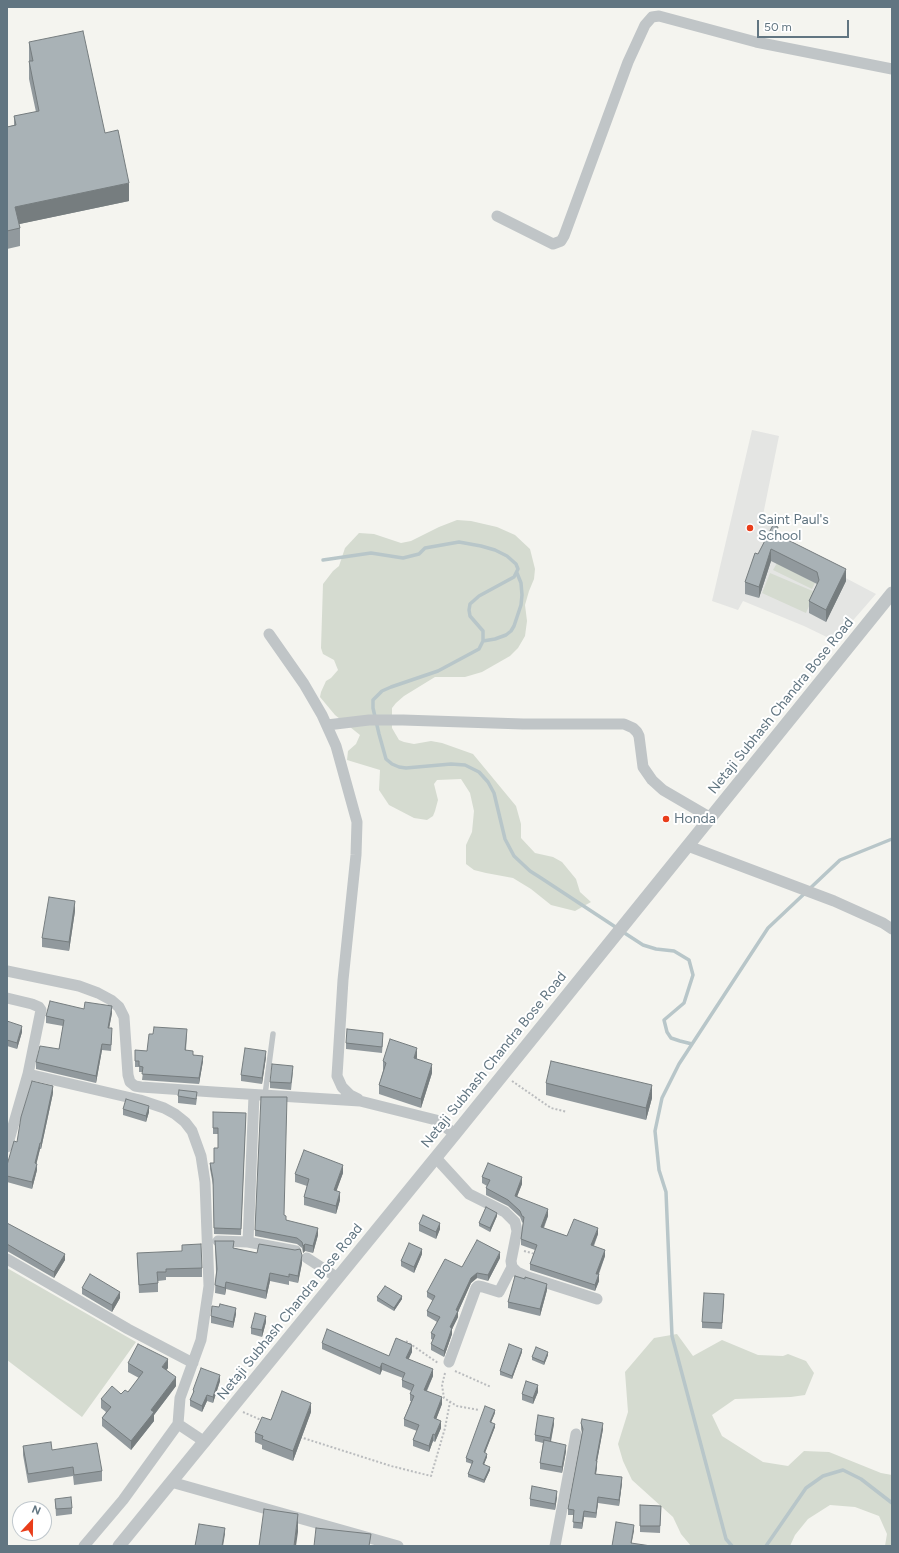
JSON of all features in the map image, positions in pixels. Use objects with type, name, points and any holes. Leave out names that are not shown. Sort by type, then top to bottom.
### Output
[{"type":"street","points":[[497,216],[553,244],[561,241],[628,62],[645,25],[652,17],[659,16],[756,42],[892,69]]},
{"type":"street","name":"Netaji Subhash Chandra Bose Road","points":[[119,1546],[436,1158],[711,818],[852,640],[892,593]]},
{"type":"street","points":[[269,634],[304,684],[327,725],[336,746],[357,822],[356,855],[343,980],[336,1099]]},
{"type":"street","points":[[327,725],[369,720],[523,724],[624,724],[633,728],[637,732],[639,736],[643,766],[652,780],[663,790],[711,818]]},
{"type":"street","points":[[688,846],[834,901],[892,928]]},
{"type":"street","points":[[7,970],[78,986],[98,993],[111,1000],[119,1007],[124,1017],[128,1078],[132,1084],[141,1087],[360,1101],[436,1120],[455,1134]]},
{"type":"street","points":[[7,998],[32,1004],[41,1010],[28,1074],[7,1147]]},
{"type":"street","points":[[28,1074],[140,1100],[164,1108],[176,1114],[192,1131],[201,1156],[205,1182],[209,1286],[201,1340],[180,1398],[178,1424],[123,1500],[84,1546]]},
{"type":"street","points":[[337,1076],[342,1087],[350,1095],[360,1101]]},
{"type":"street","points":[[248,1242],[254,1095]]},
{"type":"street","points":[[436,1158],[469,1194],[505,1212],[515,1222],[517,1231],[510,1261],[512,1267],[528,1277],[597,1299]]},
{"type":"street","points":[[208,1241],[248,1242],[296,1250]]},
{"type":"street","points":[[307,1258],[338,1278]]},
{"type":"street","points":[[7,1259],[128,1329],[192,1363]]},
{"type":"street","points":[[449,1362],[476,1288],[478,1286],[499,1292],[512,1267]]},
{"type":"street","points":[[178,1424],[205,1442]]},
{"type":"street","points":[[555,1546],[576,1434]]},
{"type":"street","points":[[172,1482],[398,1546]]},
{"type":"lane","points":[[265,1096],[274,1034]]},
{"type":"path","points":[[503,1075],[551,1108],[567,1112]]},
{"type":"path","points":[[513,1247],[542,1257]]},
{"type":"path","points":[[449,1362],[442,1385],[444,1398],[457,1406],[479,1410]]},
{"type":"path","points":[[294,1434],[391,1466],[431,1476],[445,1428],[450,1402]]},
{"type":"path","points":[[233,1407],[267,1423]]},
{"type":"shaded area","name":"Saint Paul's School","points":[[752,430],[779,436],[763,515],[774,520],[768,537],[876,594],[835,641],[804,626],[743,601],[738,610],[712,601]]},
{"type":"shaded area","points":[[457,520],[471,521],[497,527],[515,535],[530,549],[535,569],[534,579],[525,605],[527,621],[525,636],[518,648],[510,656],[482,672],[465,677],[435,677],[404,696],[392,708],[392,728],[399,740],[404,742],[414,744],[431,741],[442,743],[473,754],[516,806],[521,824],[521,838],[535,853],[553,857],[562,862],[576,879],[580,892],[591,902],[575,911],[551,905],[531,889],[513,878],[474,870],[466,864],[466,845],[472,832],[474,811],[470,793],[461,779],[437,780],[434,784],[438,800],[433,816],[427,820],[414,818],[389,805],[379,790],[380,770],[347,760],[348,751],[356,744],[360,735],[335,715],[320,697],[326,681],[338,670],[334,660],[323,654],[321,648],[323,584],[339,566],[345,548],[359,533],[374,534],[401,543],[411,541]]},
{"type":"shaded area","points":[[777,563],[815,583],[812,589],[773,570]]},
{"type":"shaded area","points":[[770,573],[815,592],[806,613],[762,593]]},
{"type":"shaded area","points":[[7,1268],[136,1342],[82,1417],[7,1360]]},
{"type":"shaded area","points":[[677,1334],[693,1356],[722,1340],[758,1355],[783,1356],[788,1354],[806,1361],[814,1373],[805,1395],[735,1399],[712,1415],[722,1436],[763,1462],[788,1466],[804,1451],[829,1452],[881,1473],[892,1475],[892,1546],[885,1546],[887,1534],[879,1516],[855,1507],[830,1505],[808,1519],[795,1535],[790,1546],[691,1546],[681,1534],[673,1517],[632,1480],[623,1461],[618,1444],[628,1412],[625,1372],[654,1338]]},
{"type":"building","points":[[83,31],[105,133],[118,130],[129,183],[15,207],[20,228],[7,231],[7,127],[16,125],[14,116],[39,111],[29,61],[33,61],[29,42]]},
{"type":"building","points":[[773,525],[778,527],[776,534],[846,569],[826,610],[809,601],[819,580],[817,572],[771,549],[759,587],[745,582],[755,553],[758,554]]},
{"type":"building","points":[[49,897],[75,901],[69,942],[42,938]]},
{"type":"building","points":[[50,1001],[84,1009],[85,1002],[112,1006],[108,1028],[112,1028],[111,1045],[102,1044],[96,1076],[36,1062],[40,1046],[59,1049],[64,1020],[46,1016]]},
{"type":"building","points":[[7,1021],[22,1026],[17,1043],[7,1040]]},
{"type":"building","points":[[154,1027],[187,1029],[185,1050],[193,1051],[193,1055],[203,1056],[199,1078],[142,1074],[143,1067],[139,1066],[139,1061],[135,1061],[135,1050],[147,1051],[149,1034],[153,1034]]},
{"type":"building","points":[[347,1029],[383,1033],[382,1047],[346,1043]]},
{"type":"building","points":[[390,1039],[417,1048],[414,1058],[432,1064],[421,1099],[379,1085],[386,1063],[383,1061]]},
{"type":"building","points":[[245,1048],[266,1051],[262,1078],[241,1075]]},
{"type":"building","points":[[551,1061],[652,1085],[646,1108],[546,1083]]},
{"type":"building","points":[[272,1064],[293,1066],[291,1083],[270,1082]]},
{"type":"building","points":[[32,1081],[53,1086],[32,1182],[7,1176],[7,1165],[14,1141],[17,1142],[21,1117]]},
{"type":"building","points":[[179,1090],[197,1092],[196,1099],[178,1096]]},
{"type":"building","points":[[261,1097],[287,1097],[284,1215],[286,1216],[286,1220],[318,1228],[313,1246],[305,1244],[303,1246],[302,1242],[297,1238],[255,1230]]},
{"type":"building","points":[[126,1099],[149,1106],[146,1116],[123,1109]]},
{"type":"building","points":[[213,1112],[246,1113],[241,1229],[214,1228],[213,1179],[210,1163],[214,1163],[214,1148],[218,1148],[218,1128],[213,1128]]},
{"type":"building","points":[[304,1150],[343,1165],[334,1190],[340,1192],[336,1206],[304,1197],[309,1179],[295,1174]]},
{"type":"building","points":[[488,1163],[522,1177],[515,1196],[548,1209],[541,1227],[567,1236],[574,1219],[598,1228],[591,1245],[605,1250],[596,1274],[599,1274],[595,1285],[530,1264],[537,1245],[521,1239],[524,1217],[520,1211],[508,1200],[486,1188],[490,1180],[482,1177]]},
{"type":"building","points":[[486,1207],[497,1213],[490,1228],[479,1223]]},
{"type":"building","points":[[423,1215],[440,1223],[436,1232],[419,1224]]},
{"type":"building","points":[[7,1223],[65,1254],[54,1272],[7,1244]]},
{"type":"building","points":[[477,1240],[500,1252],[488,1275],[477,1273],[471,1278],[456,1310],[458,1311],[450,1327],[452,1328],[444,1351],[431,1344],[435,1335],[431,1333],[440,1317],[427,1311],[435,1296],[427,1292],[445,1259],[462,1267]]},
{"type":"building","points":[[215,1241],[234,1241],[233,1248],[257,1253],[259,1244],[295,1250],[300,1249],[302,1255],[298,1276],[289,1274],[289,1277],[270,1273],[266,1291],[226,1282],[225,1288],[215,1285],[217,1269]]},
{"type":"building","points":[[409,1243],[422,1249],[414,1267],[401,1261]]},
{"type":"building","points":[[201,1244],[202,1268],[166,1269],[166,1272],[157,1272],[158,1283],[139,1285],[137,1253],[182,1251],[182,1245]]},
{"type":"building","points":[[90,1274],[120,1292],[112,1305],[82,1288]]},
{"type":"building","points":[[515,1276],[525,1279],[525,1277],[547,1284],[540,1309],[508,1302]]},
{"type":"building","points":[[385,1286],[402,1296],[394,1308],[377,1297]]},
{"type":"building","points":[[704,1293],[724,1294],[722,1323],[702,1322]]},
{"type":"building","points":[[220,1304],[236,1308],[233,1322],[211,1316],[212,1306],[219,1307]]},
{"type":"building","points":[[255,1313],[266,1316],[262,1330],[251,1328]]},
{"type":"building","points":[[327,1329],[389,1356],[396,1338],[412,1345],[406,1358],[433,1369],[424,1390],[442,1397],[434,1418],[441,1421],[435,1435],[433,1434],[429,1446],[413,1440],[419,1425],[404,1419],[414,1396],[410,1394],[414,1385],[402,1380],[405,1373],[382,1363],[380,1368],[322,1343]]},
{"type":"building","points":[[138,1344],[168,1359],[162,1367],[176,1377],[151,1410],[154,1412],[131,1441],[102,1418],[111,1407],[101,1399],[112,1386],[121,1394],[125,1390],[128,1392],[143,1372],[128,1363]]},
{"type":"building","points":[[509,1344],[522,1349],[512,1376],[500,1371]]},
{"type":"building","points":[[536,1347],[548,1352],[544,1362],[532,1357]]},
{"type":"building","points":[[201,1368],[220,1375],[213,1397],[207,1395],[202,1406],[190,1400]]},
{"type":"building","points":[[526,1381],[538,1385],[533,1398],[522,1394]]},
{"type":"building","points":[[282,1391],[311,1403],[293,1451],[262,1439],[263,1436],[255,1433],[262,1417],[271,1420]]},
{"type":"building","points":[[485,1406],[495,1410],[490,1422],[495,1424],[484,1452],[487,1454],[483,1464],[490,1467],[484,1480],[468,1474],[473,1461],[466,1458]]},
{"type":"building","points":[[538,1415],[554,1418],[550,1438],[535,1435]]},
{"type":"building","points":[[582,1419],[603,1423],[595,1474],[622,1477],[619,1500],[598,1497],[596,1513],[584,1511],[582,1523],[573,1522],[574,1510],[568,1509],[583,1429],[581,1423]]},
{"type":"building","points":[[544,1440],[566,1445],[562,1467],[540,1463]]},
{"type":"building","points":[[51,1442],[52,1450],[97,1443],[102,1471],[74,1475],[73,1467],[28,1474],[23,1446]]},
{"type":"building","points":[[532,1486],[557,1491],[555,1504],[530,1499]]},
{"type":"building","points":[[71,1497],[72,1508],[56,1509],[55,1499]]},
{"type":"building","points":[[640,1505],[661,1506],[660,1526],[640,1526]]},
{"type":"building","points":[[264,1509],[298,1514],[294,1546],[259,1546]]},
{"type":"building","points":[[616,1522],[634,1525],[631,1543],[651,1546],[612,1546]]},
{"type":"building","points":[[199,1524],[225,1528],[222,1546],[195,1546]]},
{"type":"building","points":[[316,1528],[371,1534],[369,1546],[314,1546]]},
{"type":"waterway","points":[[323,560],[371,553],[403,558],[419,554],[425,548],[459,542],[495,550],[507,556],[516,564],[518,569],[514,577],[479,596],[470,604],[470,616],[483,631],[483,641],[479,649],[438,671],[382,691],[373,700],[373,708],[379,734],[386,759],[399,767],[406,768],[451,764],[465,765],[479,772],[488,782],[494,793],[505,839],[514,856],[530,871],[617,928]]},
{"type":"waterway","points":[[483,641],[506,635],[514,626],[521,605],[522,595],[521,583],[517,573]]},
{"type":"waterway","points":[[732,1546],[726,1539],[672,1336],[666,1192],[659,1170],[655,1131],[662,1098],[679,1064],[768,928],[840,860],[892,839]]},
{"type":"waterway","points":[[623,932],[643,945],[656,949],[674,951],[689,960],[693,975],[684,1003],[664,1020],[667,1032],[671,1038],[692,1044]]},
{"type":"waterway","points":[[766,1546],[806,1488],[823,1476],[843,1470],[861,1479],[892,1503]]},
{"type":"place","name":"Saint Paul's School","points":[[750,528]]},
{"type":"place","name":"Honda","points":[[666,819]]}]
